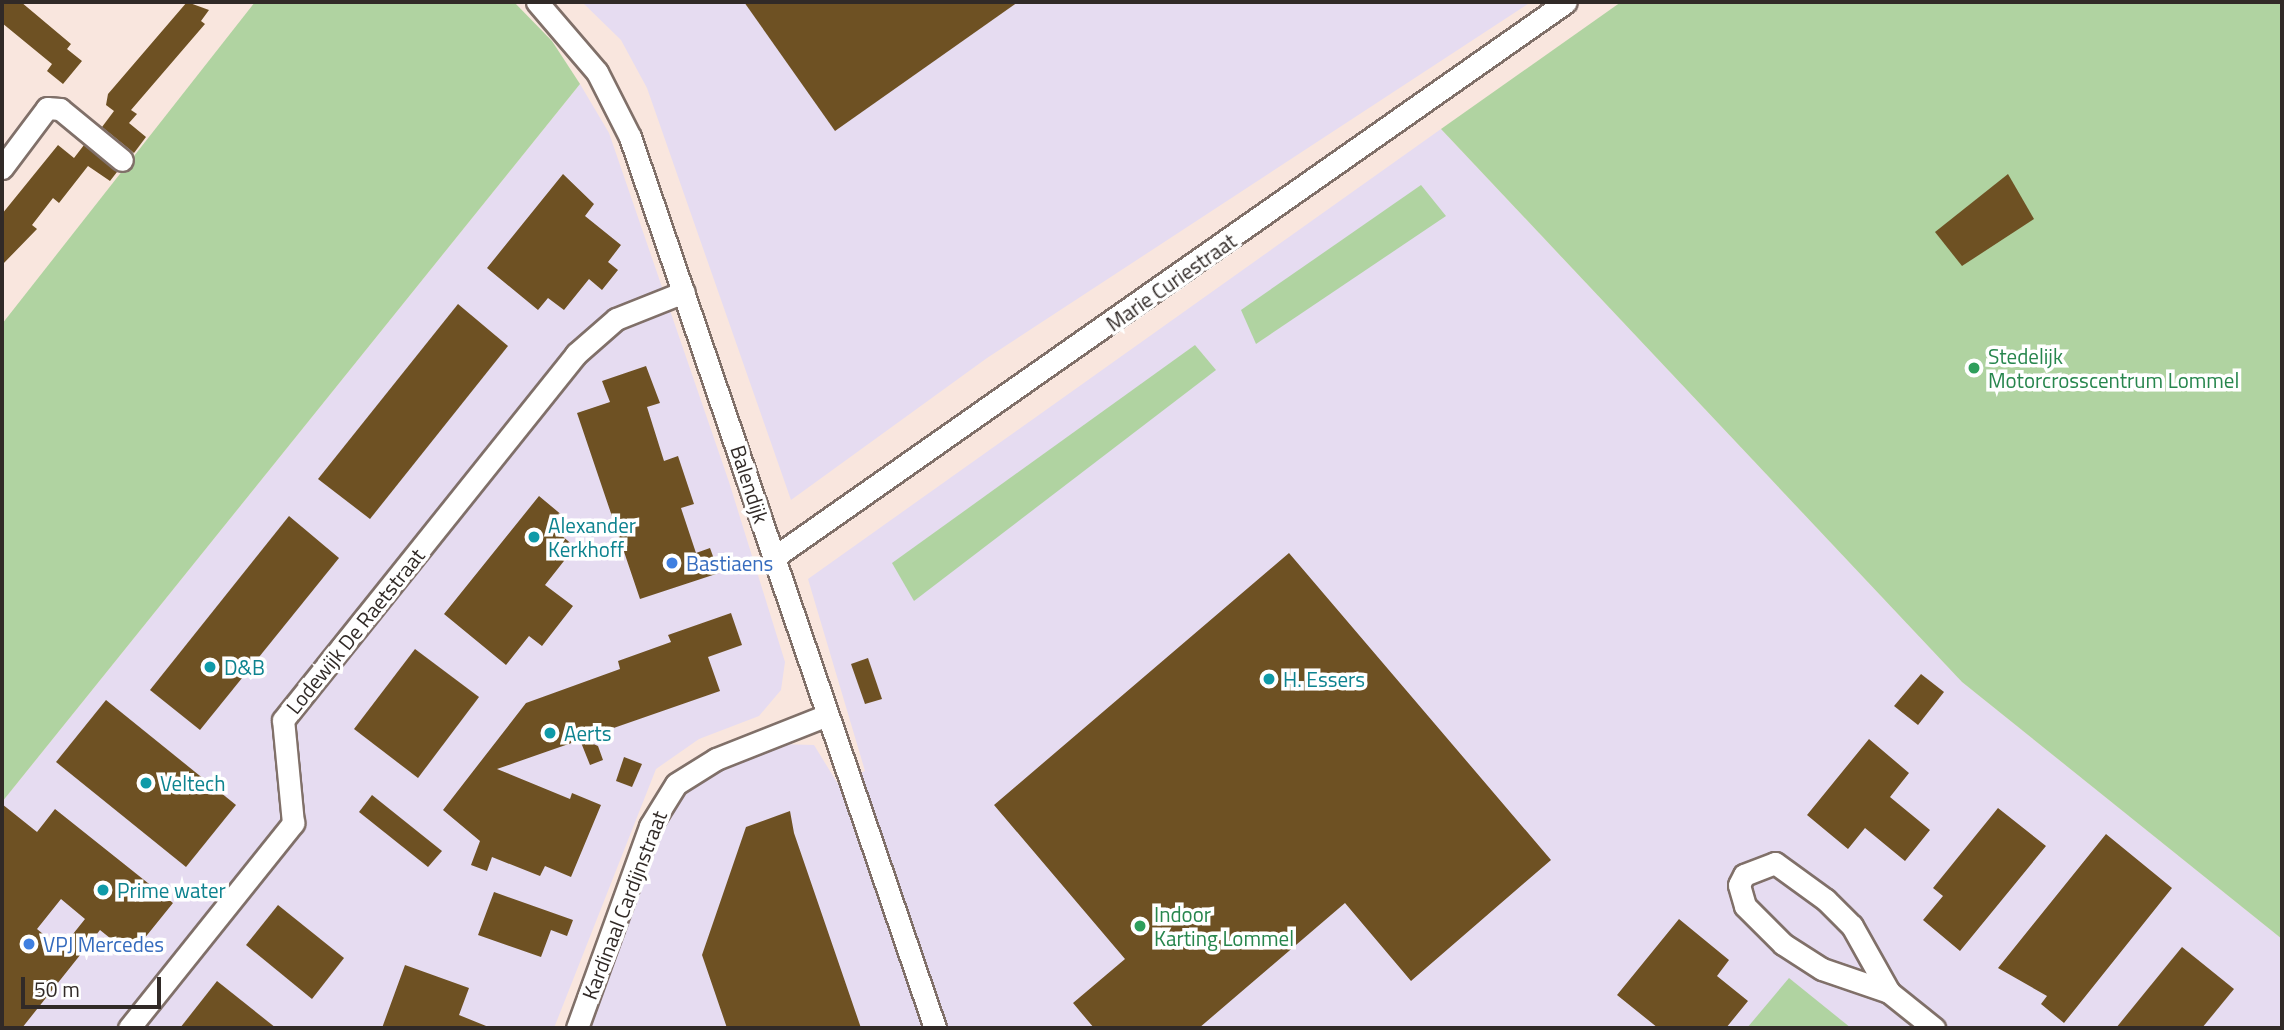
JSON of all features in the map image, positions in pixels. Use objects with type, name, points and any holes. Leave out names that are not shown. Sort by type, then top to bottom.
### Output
[{"type":"street","name":"Balendijk","points":[[537,2],[579,47],[616,107],[684,292],[936,1028]]},
{"type":"street","name":"Marie Curiestraat","points":[[773,558],[1566,2]]},
{"type":"street","points":[[2,168],[47,108],[60,109],[122,160]]},
{"type":"street","name":"Lodewijk De Raetstraat","points":[[129,1028],[293,824],[283,720],[576,354],[616,319],[684,292]]},
{"type":"street","name":"Kardinaal Cardijnstraat","points":[[577,1028],[650,826],[676,783],[716,759],[827,715]]},
{"type":"street","points":[[1889,992],[1852,926],[1826,900],[1775,863],[1744,875],[1739,885],[1745,906],[1783,944],[1822,969],[1889,992],[1934,1028]]},
{"type":"shaded area","points":[[582,2],[1531,2],[987,358],[791,500],[647,88],[621,40]]},
{"type":"shaded area","points":[[580,84],[609,133],[729,482],[785,662],[781,690],[759,716],[699,739],[656,769],[554,1028],[2,1028],[2,802]]},
{"type":"shaded area","points":[[1441,129],[1962,682],[2282,939],[2282,1028],[590,1028],[663,827],[681,795],[734,759],[778,744],[814,745],[838,784],[865,771],[808,579]]},
{"type":"green space","points":[[255,2],[514,2],[552,41],[580,84],[2,802],[2,324]]},
{"type":"green space","name":"Stedelijk Motorcrosscentrum Lommel","points":[[1621,2],[2282,2],[2282,939],[1962,682],[1441,129]]},
{"type":"green space","points":[[1421,185],[1446,216],[1256,344],[1241,310]]},
{"type":"green space","points":[[1195,345],[1216,370],[914,601],[892,563]]},
{"type":"green space","points":[[1789,978],[1851,1028],[1747,1028]]},
{"type":"building","points":[[2,2],[21,2],[71,44],[67,49],[82,61],[63,84],[47,71],[52,64],[2,23]]},
{"type":"building","points":[[187,2],[209,10],[201,21],[205,24],[131,110],[137,114],[129,123],[146,137],[134,153],[102,127],[114,111],[106,105],[108,94]]},
{"type":"building","points":[[744,2],[1018,2],[835,131]]},
{"type":"building","points":[[58,145],[74,158],[84,145],[117,172],[110,181],[88,166],[59,203],[53,198],[32,225],[37,229],[2,265],[2,214]]},
{"type":"building","points":[[563,174],[594,204],[585,216],[621,245],[608,262],[618,270],[602,290],[589,279],[564,310],[548,298],[538,310],[487,268]]},
{"type":"building","points":[[2008,174],[2034,219],[1962,266],[1935,232]]},
{"type":"building","points":[[458,304],[508,346],[370,519],[318,479]]},
{"type":"building","points":[[646,366],[660,403],[647,407],[664,461],[678,456],[694,504],[681,508],[696,553],[710,548],[719,573],[640,599],[577,413],[610,402],[602,381]]},
{"type":"building","points":[[539,496],[563,516],[553,528],[575,547],[545,585],[573,606],[542,646],[529,636],[506,665],[444,614]]},
{"type":"building","points":[[289,516],[339,558],[200,730],[150,690]]},
{"type":"building","name":"H. Essers","points":[[1289,553],[1551,860],[1411,981],[1345,903],[1199,1028],[1094,1028],[1073,1003],[1125,959],[994,805]]},
{"type":"building","name":"Aerts","points":[[731,613],[742,645],[708,657],[720,691],[582,739],[598,746],[603,760],[590,765],[580,740],[497,769],[570,799],[572,793],[601,805],[571,877],[545,866],[540,876],[492,857],[487,871],[471,865],[480,841],[443,810],[526,703],[620,669],[618,661],[671,642],[668,635]]},
{"type":"building","points":[[415,649],[479,697],[418,778],[354,729]]},
{"type":"building","points":[[868,658],[882,699],[865,704],[851,664]]},
{"type":"building","points":[[1921,674],[1944,692],[1918,725],[1894,706]]},
{"type":"building","name":"Veltech","points":[[106,700],[236,805],[186,867],[56,762]]},
{"type":"building","points":[[1869,739],[1909,773],[1890,797],[1930,830],[1905,861],[1865,828],[1848,849],[1807,815]]},
{"type":"building","points":[[624,757],[642,764],[632,787],[616,781]]},
{"type":"building","points":[[372,795],[442,851],[428,867],[359,812]]},
{"type":"building","points":[[2,804],[37,832],[55,809],[173,903],[131,955],[100,930],[22,1028],[2,1028]],"holes":[[[61,899],[85,919],[61,949],[37,929]]]},
{"type":"building","points":[[1998,808],[2046,846],[1960,951],[1923,920],[1943,896],[1933,888]]},
{"type":"building","points":[[790,811],[794,833],[861,1028],[727,1028],[702,955],[746,827]]},
{"type":"building","points":[[2106,834],[2172,888],[2064,1023],[2041,1004],[2047,996],[1998,968]]},
{"type":"building","points":[[494,892],[573,920],[567,936],[551,930],[541,957],[478,935]]},
{"type":"building","points":[[278,905],[344,958],[312,999],[246,945]]},
{"type":"building","points":[[1679,919],[1729,960],[1717,976],[1748,1001],[1726,1028],[1658,1028],[1617,995]]},
{"type":"building","points":[[2182,947],[2234,989],[2202,1028],[2116,1028]]},
{"type":"building","points":[[405,965],[469,988],[459,1015],[491,1028],[382,1028]]},
{"type":"building","points":[[217,981],[276,1028],[180,1028]]},
{"type":"place","name":"Stedelijk Motorcrosscentrum Lommel","points":[[1974,368]]},
{"type":"place","name":"Alexander Kerkhoff","points":[[534,537]]},
{"type":"place","name":"Bastiaens","points":[[672,563]]},
{"type":"place","name":"D&B","points":[[210,667]]},
{"type":"place","name":"H. Essers","points":[[1269,679]]},
{"type":"place","name":"Aerts","points":[[550,733]]},
{"type":"place","name":"Veltech","points":[[146,783]]},
{"type":"place","name":"Prime water","points":[[103,890]]},
{"type":"place","name":"Indoor Karting Lommel","points":[[1140,926]]},
{"type":"place","name":"VPJ Mercedes","points":[[29,944]]}]
